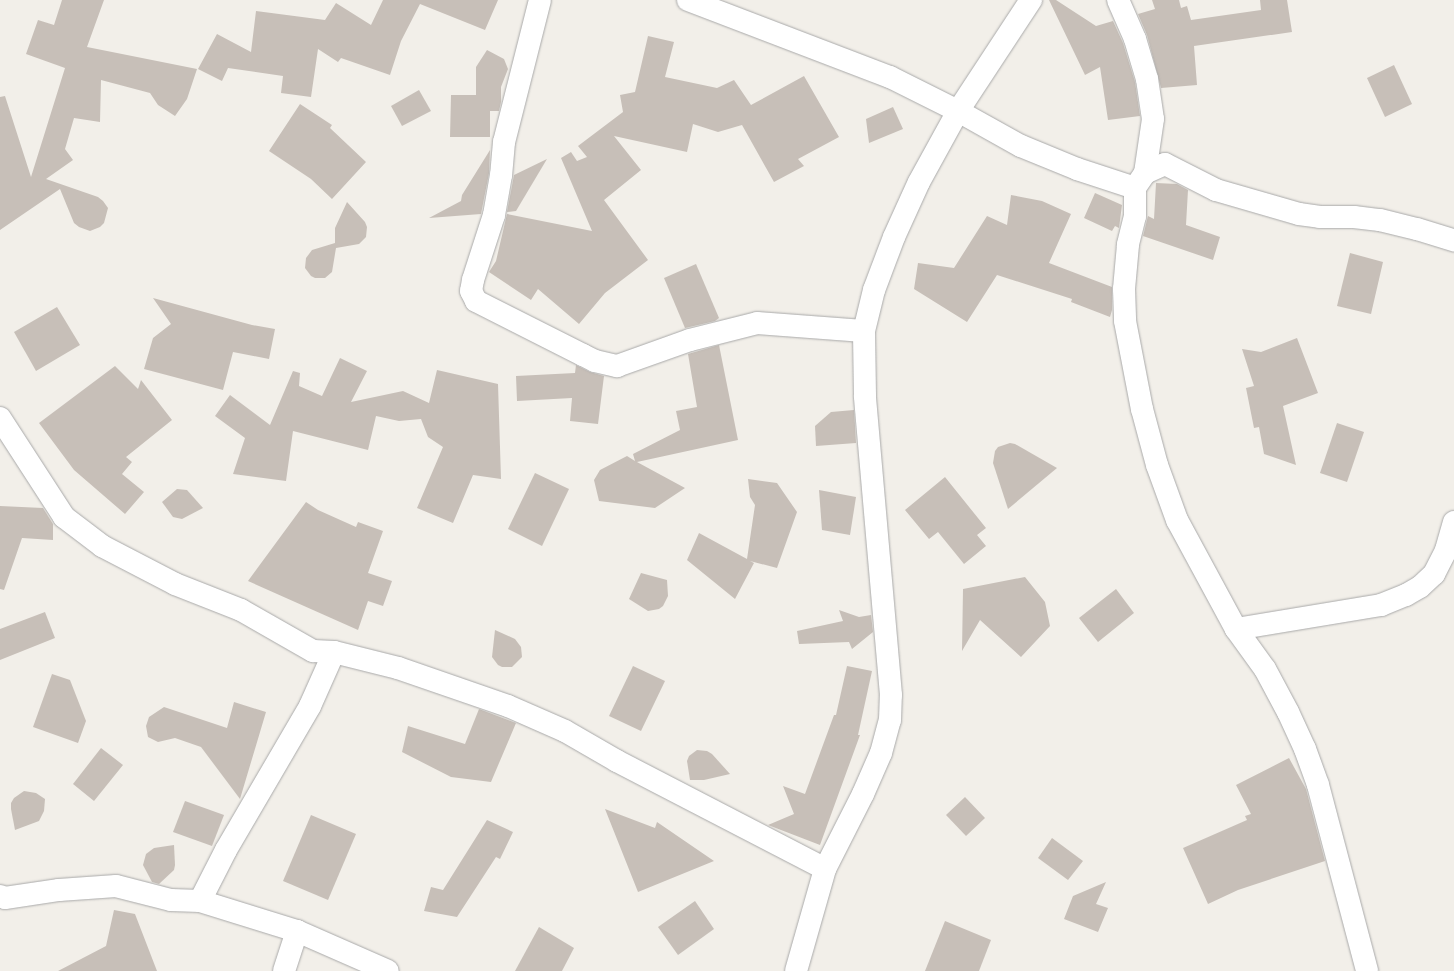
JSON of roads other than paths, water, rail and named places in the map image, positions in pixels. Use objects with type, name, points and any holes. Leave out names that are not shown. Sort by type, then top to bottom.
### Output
[{"type":"street","points":[[540,0],[504,142],[501,175],[494,215],[473,280],[471,291],[476,301],[583,355],[616,366],[690,340],[756,323],[864,331]]},
{"type":"street","points":[[688,0],[890,78],[958,111],[1021,146],[1077,169],[1140,181],[1165,164],[1216,190],[1299,214],[1320,217],[1354,216],[1380,220],[1418,229],[1454,240]]},
{"type":"street","points":[[796,971],[825,869],[872,774],[881,753],[890,720],[891,695],[865,396],[864,331],[874,290],[894,237],[919,182],[958,111],[1007,39],[1031,0]]},
{"type":"street","points":[[1118,0],[1135,39],[1147,79],[1153,119],[1140,181],[1135,216],[1128,245],[1124,289],[1125,321],[1142,409],[1157,465],[1177,520],[1236,628],[1265,670],[1288,712],[1305,749],[1318,785],[1367,971]]},
{"type":"street","points":[[0,418],[64,517],[102,546],[175,584],[241,610],[313,651],[334,652],[398,668],[508,706],[565,731],[617,761],[825,869]]},
{"type":"street","points":[[1236,628],[1381,604],[1406,595],[1420,587],[1434,574],[1446,550],[1454,522]]},
{"type":"street","points":[[200,901],[226,850],[310,706],[334,652]]},
{"type":"street","points":[[0,896],[6,898],[59,890],[116,886],[171,900],[200,901],[297,931],[388,971]]},
{"type":"street","points":[[284,971],[297,931]]}]
